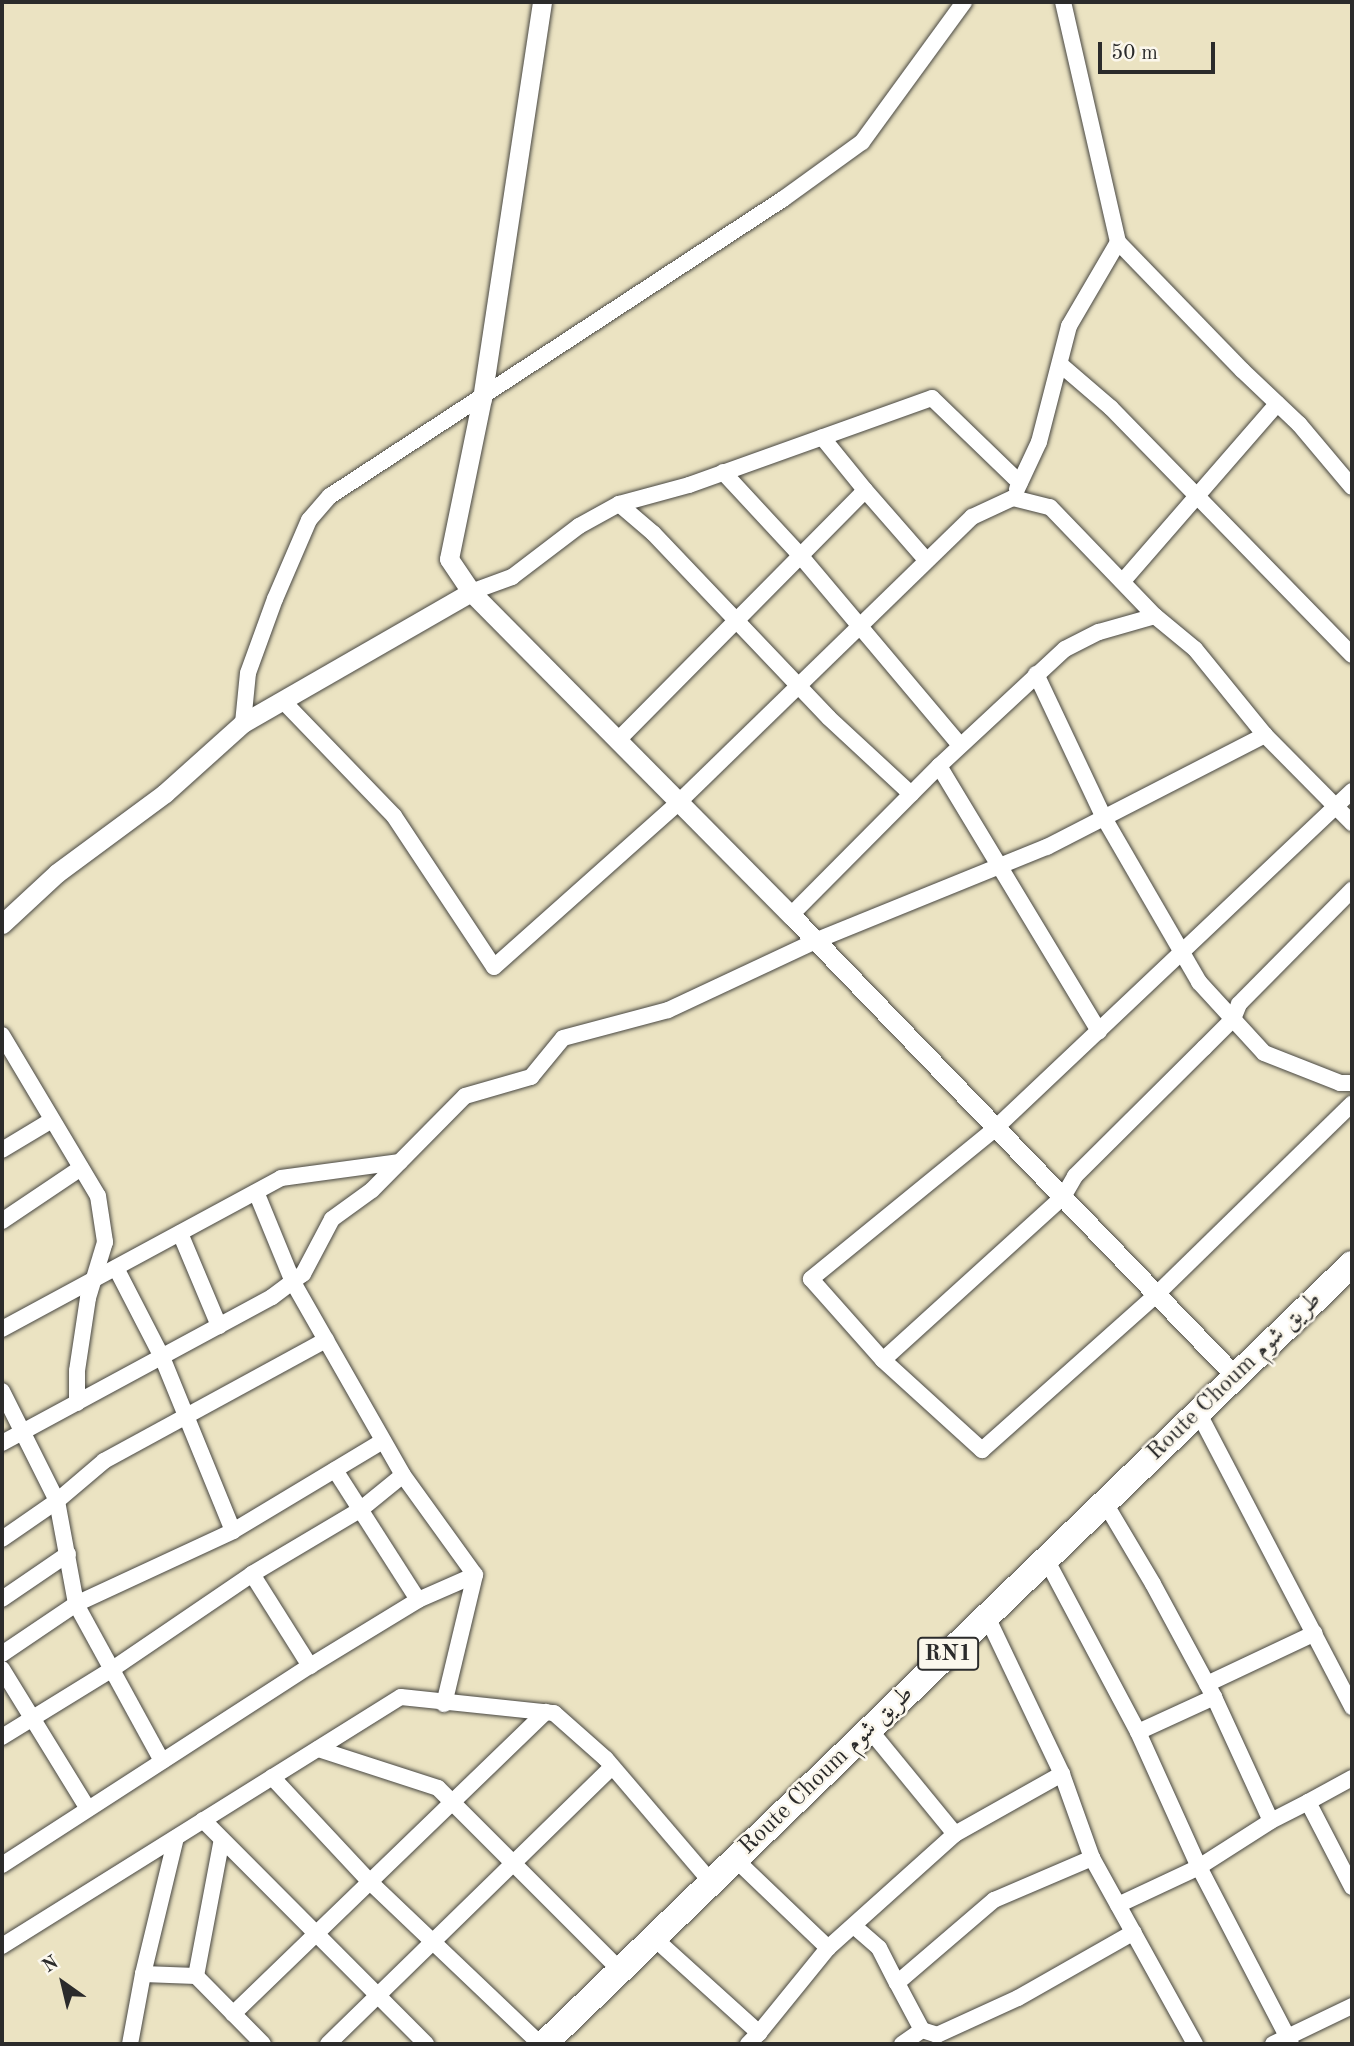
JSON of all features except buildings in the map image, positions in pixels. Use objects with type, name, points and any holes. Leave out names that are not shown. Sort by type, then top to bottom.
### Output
[{"type":"highway","name":"Route Choum طريق شوم","points":[[549,2042],[620,1970],[1352,1264]]},
{"type":"street","points":[[542,2],[482,398],[449,559],[471,592],[791,915],[1236,1377]]},
{"type":"street","points":[[243,723],[248,673],[275,599],[309,520],[330,496],[783,199],[862,142],[964,2]]},
{"type":"street","points":[[1063,2],[1118,242],[1299,424],[1351,482]]},
{"type":"street","points":[[283,701],[394,816],[494,967],[679,802],[972,517],[1017,490],[1039,442],[1069,326],[1118,242]]},
{"type":"street","points":[[1061,365],[1111,408],[1352,655]]},
{"type":"street","points":[[2,924],[57,873],[165,793],[243,723],[471,592],[512,576],[579,526],[619,504],[723,472],[932,398],[1017,490],[1049,507],[1155,616],[1195,649],[1265,735],[1352,823]]},
{"type":"street","points":[[1123,581],[1277,404]]},
{"type":"street","points":[[822,437],[926,560]]},
{"type":"street","points":[[723,472],[799,554],[960,745]]},
{"type":"street","points":[[618,740],[865,490]]},
{"type":"street","points":[[619,504],[653,533],[799,687],[911,794]]},
{"type":"street","points":[[791,915],[960,745],[1065,649],[1099,632],[1155,616]]},
{"type":"street","points":[[1036,674],[1104,818],[1199,982],[1264,1052],[1340,1083],[1352,1083]]},
{"type":"street","points":[[2,1443],[272,1297],[293,1282],[303,1274],[332,1219],[372,1190],[465,1096],[531,1077],[563,1038],[668,1010],[815,941],[1000,866],[1104,818],[1265,735]]},
{"type":"street","points":[[939,766],[1099,1031]]},
{"type":"street","points":[[1352,791],[996,1128],[811,1279],[883,1360],[982,1450],[1156,1295],[1352,1104]]},
{"type":"street","points":[[883,1360],[1063,1197],[1075,1176],[1233,1019],[1239,1003],[1352,890]]},
{"type":"street","points":[[2,1035],[98,1196],[105,1242],[93,1280],[77,1371],[76,1403]]},
{"type":"street","points":[[2,1150],[52,1120]]},
{"type":"street","points":[[2,1329],[281,1178],[400,1162]]},
{"type":"street","points":[[2,1221],[81,1168]]},
{"type":"street","points":[[256,1192],[293,1282],[383,1441],[403,1475],[475,1575],[444,1704]]},
{"type":"street","points":[[180,1233],[219,1326]]},
{"type":"street","points":[[116,1268],[162,1357],[233,1531]]},
{"type":"street","points":[[2,1539],[57,1501],[104,1461],[326,1339]]},
{"type":"street","points":[[2,1391],[57,1501],[76,1604],[162,1761]]},
{"type":"street","points":[[1198,1412],[1352,1707]]},
{"type":"street","points":[[2,1654],[76,1604],[233,1531],[383,1441]]},
{"type":"street","points":[[335,1471],[418,1600]]},
{"type":"street","points":[[2,1737],[111,1670],[252,1574],[360,1510],[403,1475]]},
{"type":"street","points":[[1105,1503],[1153,1584],[1210,1691],[1271,1821]]},
{"type":"street","points":[[2,1600],[68,1554]]},
{"type":"street","points":[[1046,1559],[1138,1732],[1199,1867],[1284,2042],[1352,2006]]},
{"type":"street","points":[[252,1574],[310,1666]]},
{"type":"street","points":[[2,1865],[310,1666],[418,1600],[475,1575]]},
{"type":"street","points":[[987,1617],[1062,1774],[1091,1858],[1195,2044]]},
{"type":"street","points":[[1138,1732],[1315,1633]]},
{"type":"street","points":[[2,1669],[88,1809]]},
{"type":"street","points":[[2,1946],[401,1697],[444,1704],[554,1713],[612,1767],[711,1882]]},
{"type":"street","points":[[233,2014],[546,1712]]},
{"type":"street","points":[[869,1730],[955,1834]]},
{"type":"street","points":[[318,1749],[438,1788],[620,1970]]},
{"type":"street","points":[[328,2044],[612,1767]]},
{"type":"street","points":[[654,1938],[754,2039],[828,1948],[855,1927],[955,1834],[1062,1774]]},
{"type":"street","points":[[272,1777],[370,1882],[432,1942],[549,2042]]},
{"type":"street","points":[[1118,1905],[1199,1867],[1271,1821],[1352,1778]]},
{"type":"street","points":[[1308,1802],[1352,1887]]},
{"type":"street","points":[[203,1820],[426,2044]]},
{"type":"street","points":[[130,2044],[143,1974],[176,1838]]},
{"type":"street","points":[[196,1976],[222,1839]]},
{"type":"street","points":[[897,1983],[994,1900],[1091,1858]]},
{"type":"street","points":[[735,1859],[828,1948]]},
{"type":"street","points":[[855,1927],[879,1948],[922,2030],[937,2035],[1018,1998],[1134,1932]]},
{"type":"street","points":[[143,1974],[196,1976],[262,2044]]},
{"type":"street","points":[[902,2044],[922,2030]]}]
